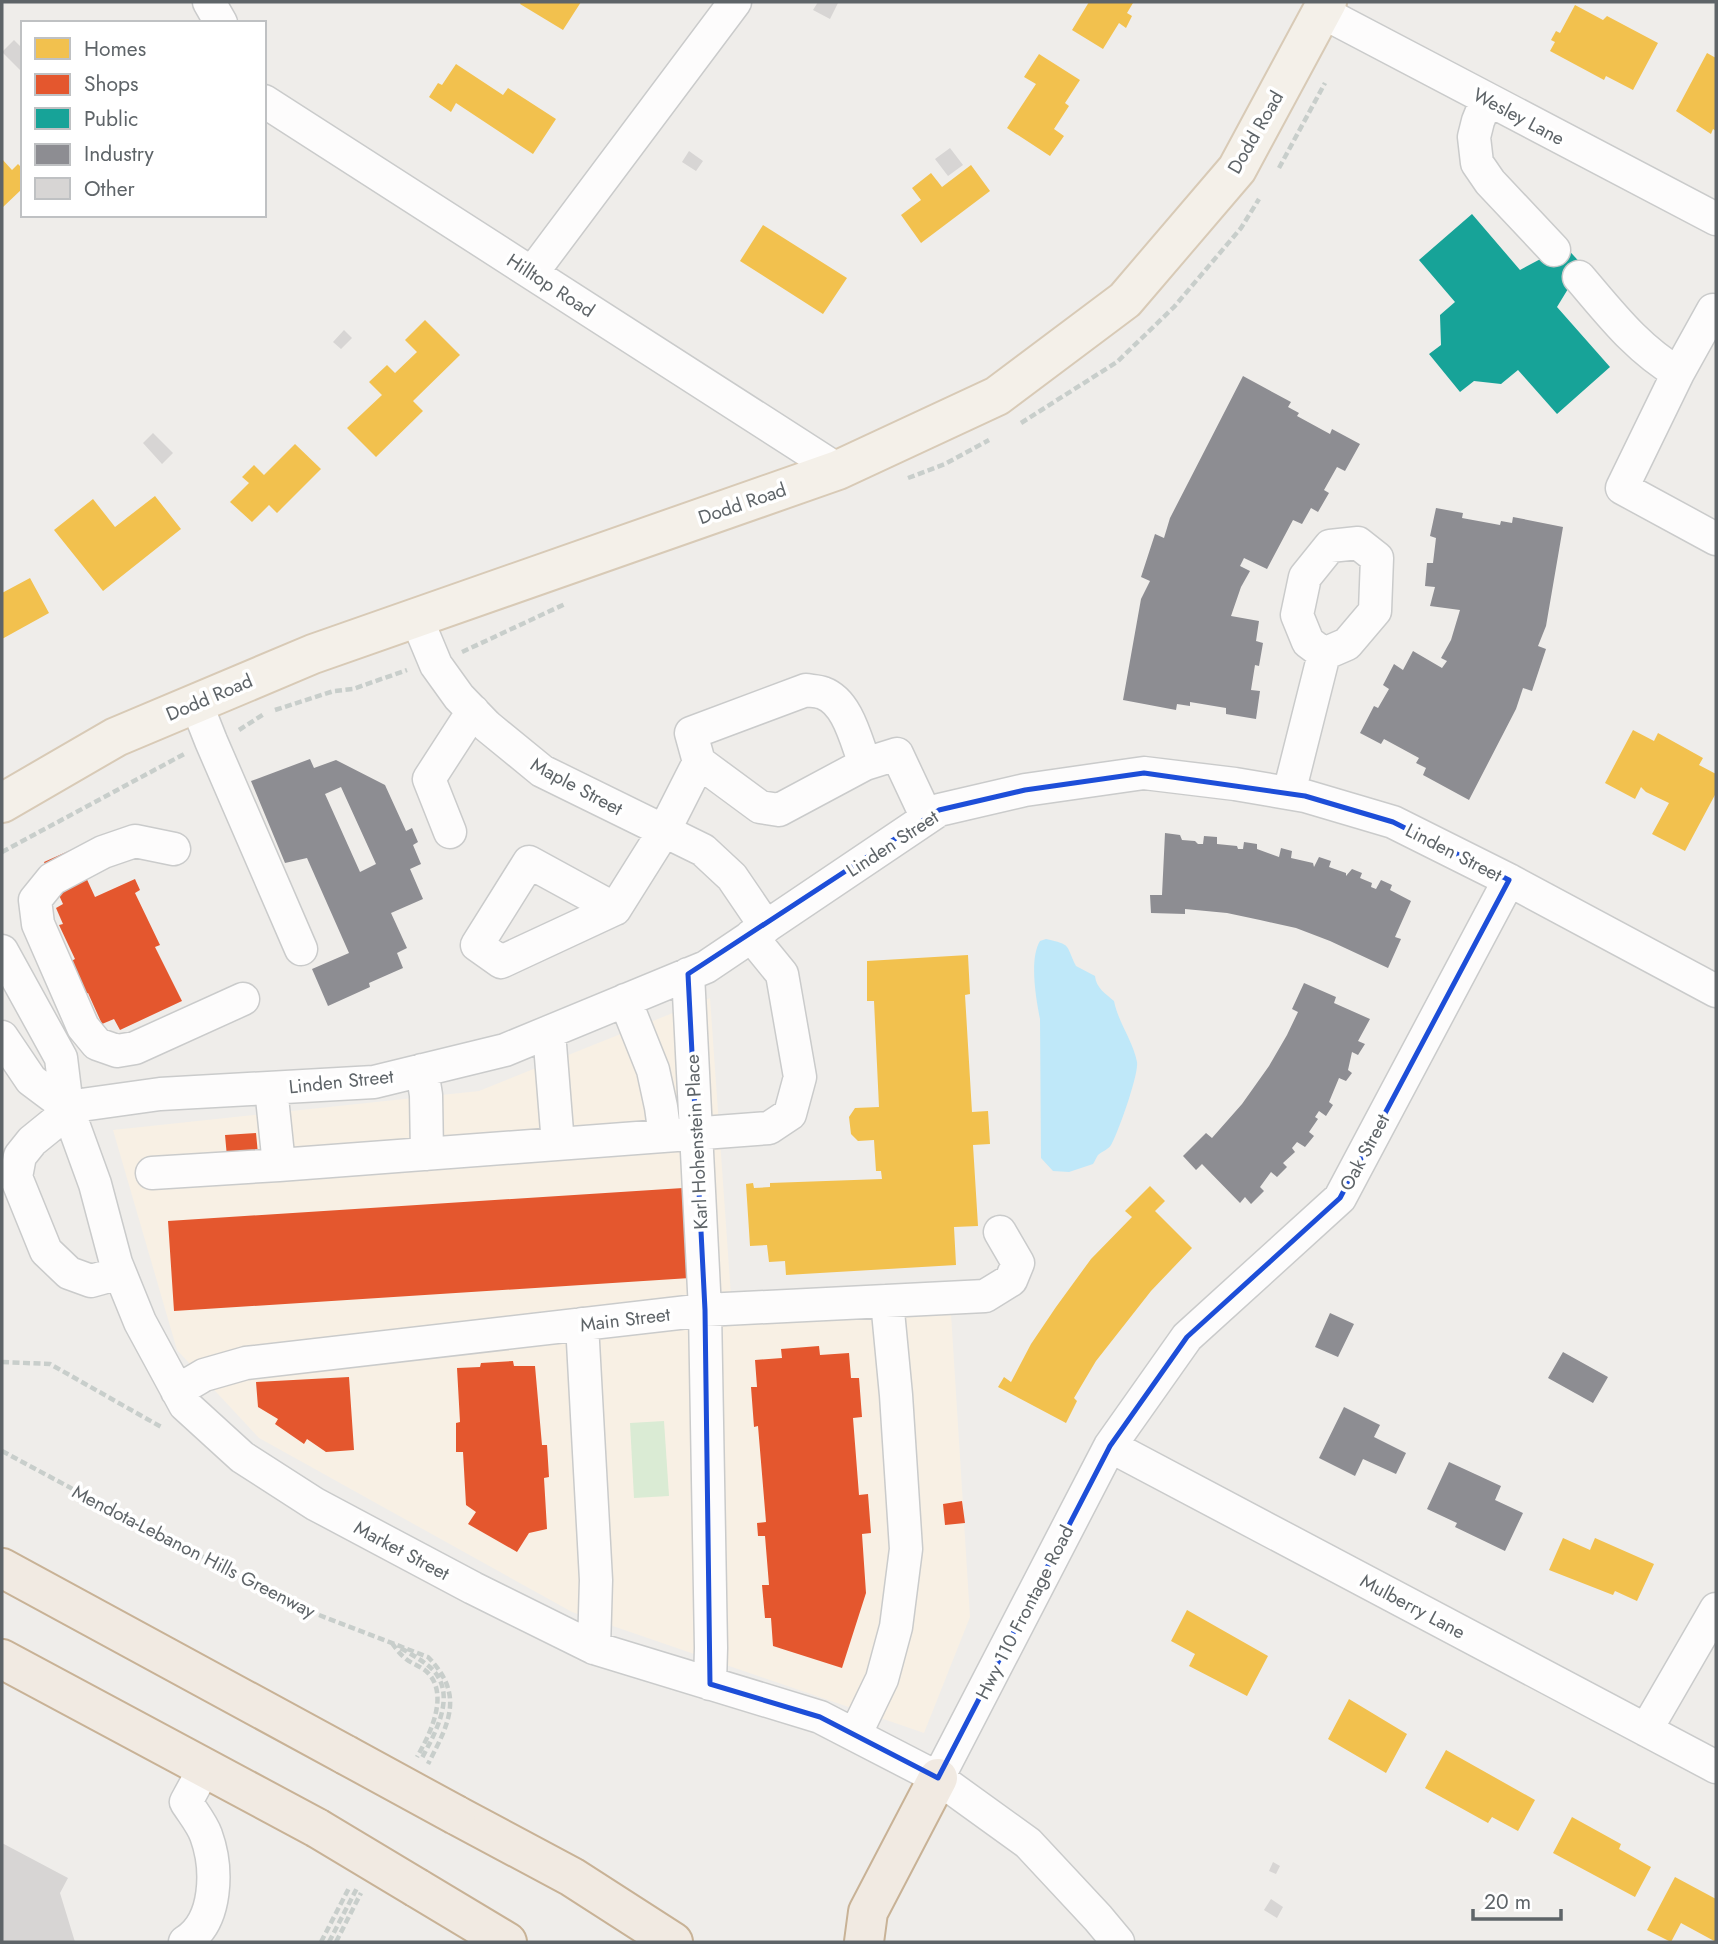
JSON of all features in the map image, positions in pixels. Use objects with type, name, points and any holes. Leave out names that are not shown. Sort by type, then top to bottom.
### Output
[{"type":"highway","points":[[2,1568],[572,1877],[673,1942]]},
{"type":"highway","points":[[2,1659],[317,1828],[506,1942]]},
{"type":"highway","points":[[864,1942],[868,1912],[938,1779]]},
{"type":"main road","name":"Dodd Road","points":[[2,803],[116,737],[313,653],[838,470],[997,397],[1125,300],[1237,169],[1325,7]]},
{"type":"street","points":[[209,2],[219,21]]},
{"type":"street","points":[[532,273],[735,2]]},
{"type":"street","name":"Wesley Lane","points":[[1325,7],[1487,99],[1716,219]]},
{"type":"street","points":[[1487,99],[1474,137],[1477,163],[1490,182],[1554,250]]},
{"type":"street","name":"Hilltop Road","points":[[266,102],[838,470]]},
{"type":"street","points":[[1579,276],[1636,342],[1660,363],[1678,373]]},
{"type":"street","points":[[1715,308],[1678,373],[1622,488],[1716,539]]},
{"type":"street","name":"Maple Street","points":[[152,1172],[769,1128],[790,1114],[800,1077],[782,974],[732,877],[703,850],[542,771],[487,726],[459,697],[436,665],[416,617]]},
{"type":"street","points":[[1289,793],[1324,654]]},
{"type":"street","points":[[865,764],[846,717],[837,702],[823,693],[806,690],[691,733],[699,762],[760,807],[779,810],[865,764],[897,754],[927,818]]},
{"type":"street","points":[[197,703],[301,949]]},
{"type":"street","points":[[450,832],[429,779],[472,711]]},
{"type":"street","points":[[615,909],[664,831],[699,762]]},
{"type":"street","name":"Linden Street","points":[[68,1109],[160,1094],[374,1082],[505,1050],[706,967],[939,810],[1025,790],[1144,773],[1236,784],[1305,796],[1393,821],[1716,991]]},
{"type":"street","points":[[174,849],[135,841],[103,852],[52,878],[35,900],[37,924],[83,1027],[97,1044],[117,1051],[135,1048],[243,999]]},
{"type":"street","name":"Oak Street","points":[[1110,1446],[1187,1336],[1340,1198],[1509,880]]},
{"type":"street","name":"Market Street","points":[[2,951],[61,1058],[68,1109],[95,1184],[120,1273],[140,1322],[185,1405],[242,1457],[315,1504],[473,1588],[594,1648],[820,1717],[938,1779],[1028,1843],[1118,1942]]},
{"type":"street","name":"Karl Hohenstein Place","points":[[688,974],[681,1135],[705,1310]]},
{"type":"street","points":[[625,999],[653,1070],[661,1107],[681,1135]]},
{"type":"street","points":[[550,1032],[558,1144]]},
{"type":"street","points":[[2,1037],[32,1080],[68,1109],[32,1140],[20,1156],[16,1177],[46,1251],[69,1273],[91,1281],[120,1273]]},
{"type":"street","points":[[422,1070],[426,1095],[427,1154]]},
{"type":"street","points":[[271,1088],[279,1165]]},
{"type":"street","name":"Main Street","points":[[177,1391],[204,1375],[246,1363],[705,1310],[985,1296],[1011,1280],[1018,1263],[1000,1232]]},
{"type":"street","points":[[855,1735],[882,1679],[896,1627],[906,1549],[887,1301]]},
{"type":"street","points":[[705,1310],[710,1685]]},
{"type":"street","points":[[582,1324],[596,1580],[594,1648]]},
{"type":"street","name":"Mulberry Lane","points":[[1110,1446],[1716,1767]]},
{"type":"street","name":"Hwy 110 Frontage Road","points":[[938,1779],[1110,1446]]},
{"type":"street","points":[[1646,1730],[1716,1609]]},
{"type":"street","points":[[185,1942],[205,1919],[212,1896],[213,1865],[206,1834],[186,1802],[205,1767]]},
{"type":"path","name":"Mendota-Lebanon Hills Greenway","points":[[2,1451],[149,1530],[319,1615],[391,1642]]},
{"type":"highlighted area","points":[[1144,773],[1305,796],[1393,822],[1509,880],[1340,1198],[1187,1337],[1110,1446],[938,1778],[820,1717],[710,1684],[705,1310],[688,974],[939,810],[1025,790]]},
{"type":"shaded area","points":[[710,998],[731,1296],[949,1282],[970,1617],[924,1733],[572,1612],[259,1438],[177,1350],[113,1130],[479,1091]]},
{"type":"green space","points":[[664,1421],[669,1496],[634,1498],[630,1423]]},
{"type":"water","points":[[1046,939],[1067,946],[1076,966],[1095,976],[1099,987],[1114,1001],[1137,1062],[1123,1117],[1111,1145],[1098,1155],[1093,1164],[1069,1172],[1053,1171],[1041,1158],[1040,1019],[1034,968],[1040,941]]},
{"type":"building: Homes","points":[[581,2],[563,30],[520,4]]},
{"type":"building: Homes","points":[[1089,2],[1133,3],[1127,13],[1132,16],[1126,28],[1119,23],[1103,49],[1072,30]]},
{"type":"building: Homes","points":[[1575,5],[1603,20],[1607,16],[1658,43],[1633,90],[1606,76],[1604,80],[1550,51],[1555,42],[1551,40],[1556,31],[1560,33]]},
{"type":"building: Homes","points":[[1707,53],[1716,58],[1716,131],[1713,129],[1711,134],[1676,111]]},
{"type":"building: Homes","points":[[1039,54],[1080,80],[1065,103],[1069,106],[1054,129],[1064,136],[1050,156],[1007,128],[1036,84],[1024,77]]},
{"type":"building: Homes","points":[[456,64],[503,95],[508,88],[556,119],[533,154],[456,103],[451,112],[429,97],[438,83],[442,85]]},
{"type":"building: Homes","points":[[2,159],[12,170],[18,164],[21,167],[21,190],[2,208]]},
{"type":"building: Homes","points":[[971,165],[990,191],[921,243],[901,215],[921,200],[912,188],[931,173],[942,187]]},
{"type":"building: Homes","points":[[763,225],[847,278],[823,314],[740,261]]},
{"type":"building: Homes","points":[[425,320],[460,355],[413,401],[423,411],[376,457],[347,428],[382,395],[369,382],[387,365],[395,373],[417,352],[405,340]]},
{"type":"building: Homes","points":[[295,444],[321,469],[277,513],[269,505],[252,522],[230,502],[249,483],[242,477],[254,465],[264,475]]},
{"type":"building: Homes","points":[[155,496],[181,529],[103,591],[54,530],[93,499],[115,527]]},
{"type":"building: Homes","points":[[30,578],[49,613],[2,639],[2,593]]},
{"type":"building: Homes","points":[[1633,730],[1654,741],[1658,733],[1703,758],[1699,765],[1716,774],[1716,793],[1685,851],[1652,834],[1669,803],[1641,787],[1635,799],[1605,783]]},
{"type":"building: Homes","points":[[968,955],[970,994],[965,995],[972,1112],[988,1111],[990,1144],[973,1145],[978,1226],[954,1227],[956,1265],[786,1275],[785,1261],[769,1262],[767,1245],[750,1246],[746,1184],[753,1183],[754,1188],[770,1187],[770,1183],[882,1179],[881,1171],[876,1171],[874,1140],[858,1141],[851,1134],[849,1117],[855,1108],[879,1107],[874,1001],[867,1001],[867,961]]},
{"type":"building: Homes","points":[[1150,1186],[1165,1201],[1155,1211],[1192,1248],[1151,1291],[1096,1361],[1074,1398],[1077,1401],[1066,1423],[998,1387],[1004,1377],[1011,1382],[1031,1344],[1056,1307],[1091,1259],[1132,1217],[1125,1211]]},
{"type":"building: Homes","points":[[1563,1538],[1590,1550],[1595,1538],[1654,1564],[1637,1601],[1615,1591],[1613,1595],[1549,1570]]},
{"type":"building: Homes","points":[[1187,1610],[1268,1656],[1247,1696],[1189,1666],[1195,1654],[1171,1641]]},
{"type":"building: Homes","points":[[1349,1699],[1407,1734],[1386,1773],[1328,1739]]},
{"type":"building: Homes","points":[[1446,1750],[1535,1800],[1518,1831],[1492,1817],[1488,1823],[1425,1788]]},
{"type":"building: Homes","points":[[1572,1817],[1621,1844],[1619,1849],[1651,1867],[1635,1897],[1553,1853]]},
{"type":"building: Homes","points":[[1675,1877],[1716,1899],[1716,1942],[1681,1923],[1671,1942],[1647,1930]]},
{"type":"building: Shops","points":[[73,849],[95,897],[135,879],[140,890],[135,893],[160,945],[155,947],[182,1001],[120,1030],[114,1019],[102,1024],[88,993],[83,995],[68,963],[75,959],[59,925],[63,924],[56,908],[63,904],[44,862]]},
{"type":"building: Shops","points":[[256,1133],[258,1154],[227,1157],[225,1135]]},
{"type":"building: Shops","points":[[683,1188],[690,1278],[174,1311],[168,1221]]},
{"type":"building: Shops","points":[[819,1346],[820,1355],[849,1353],[851,1378],[859,1378],[862,1417],[853,1418],[859,1495],[868,1494],[871,1533],[862,1534],[866,1593],[842,1668],[773,1646],[771,1618],[765,1618],[762,1585],[769,1585],[765,1536],[758,1536],[757,1523],[766,1522],[758,1426],[754,1427],[751,1387],[757,1387],[755,1360],[782,1358],[781,1349]]},
{"type":"building: Shops","points":[[513,1361],[514,1366],[535,1366],[542,1445],[547,1445],[549,1477],[544,1478],[547,1529],[529,1533],[517,1552],[468,1524],[476,1512],[466,1505],[463,1452],[456,1452],[456,1423],[460,1422],[457,1368]]},
{"type":"building: Shops","points":[[349,1377],[354,1450],[326,1452],[307,1439],[304,1444],[275,1424],[278,1419],[258,1407],[256,1382]]},
{"type":"building: Shops","points":[[962,1501],[965,1523],[945,1525],[943,1504]]},
{"type":"building: Public","points":[[1472,214],[1520,270],[1548,255],[1562,243],[1586,269],[1571,284],[1557,307],[1610,367],[1557,414],[1518,370],[1501,384],[1474,381],[1460,392],[1429,354],[1441,345],[1440,315],[1455,302],[1419,260]]},
{"type":"building: Industry","points":[[1243,376],[1291,402],[1288,407],[1299,413],[1297,416],[1330,434],[1332,429],[1360,444],[1345,471],[1337,467],[1324,490],[1329,493],[1318,512],[1311,508],[1302,524],[1293,520],[1267,569],[1244,558],[1240,566],[1250,571],[1231,616],[1259,621],[1256,641],[1263,643],[1259,666],[1255,665],[1251,690],[1260,691],[1256,719],[1226,714],[1226,708],[1190,702],[1190,706],[1177,704],[1176,710],[1123,700],[1141,599],[1150,581],[1141,577],[1155,534],[1164,538],[1170,518]]},
{"type":"building: Industry","points":[[1436,508],[1463,513],[1462,518],[1500,525],[1501,521],[1512,523],[1513,517],[1563,527],[1546,626],[1538,646],[1546,649],[1532,691],[1523,688],[1516,709],[1469,800],[1423,775],[1426,768],[1416,763],[1419,758],[1384,739],[1381,744],[1360,733],[1374,706],[1378,708],[1389,689],[1383,685],[1394,664],[1403,670],[1413,651],[1442,668],[1447,661],[1441,658],[1451,640],[1460,610],[1430,606],[1435,587],[1425,586],[1427,563],[1433,563],[1436,538],[1430,536]]},
{"type":"building: Industry","points":[[310,759],[314,768],[336,760],[385,785],[406,831],[412,828],[418,842],[413,845],[421,864],[410,869],[423,899],[391,913],[407,948],[397,953],[403,968],[328,1006],[312,969],[349,953],[307,858],[285,863],[251,781]],"holes":[[[341,787],[376,864],[360,872],[325,794]]]},
{"type":"building: Industry","points":[[1165,833],[1180,835],[1182,840],[1195,841],[1198,844],[1203,844],[1204,836],[1217,837],[1217,844],[1237,846],[1238,849],[1243,849],[1244,842],[1257,844],[1257,849],[1279,857],[1281,848],[1292,851],[1291,858],[1313,863],[1314,867],[1319,857],[1331,861],[1329,867],[1346,873],[1346,876],[1352,869],[1362,873],[1360,878],[1372,883],[1371,887],[1376,889],[1381,880],[1392,885],[1390,890],[1411,901],[1395,937],[1401,939],[1388,968],[1296,928],[1227,913],[1185,909],[1185,914],[1151,913],[1150,895],[1162,895]]},
{"type":"building: Industry","points":[[1304,983],[1336,997],[1334,1003],[1370,1019],[1358,1041],[1365,1044],[1358,1055],[1352,1052],[1348,1070],[1352,1073],[1346,1081],[1339,1078],[1329,1102],[1333,1105],[1326,1116],[1319,1111],[1315,1117],[1318,1119],[1309,1132],[1314,1136],[1305,1147],[1297,1142],[1292,1148],[1295,1152],[1283,1163],[1287,1167],[1277,1177],[1271,1172],[1260,1187],[1264,1191],[1251,1204],[1245,1197],[1240,1203],[1202,1164],[1196,1170],[1183,1156],[1206,1133],[1212,1138],[1242,1104],[1269,1066],[1298,1012],[1292,1009]]},
{"type":"building: Industry","points":[[1330,1313],[1354,1324],[1338,1357],[1315,1347]]},
{"type":"building: Industry","points":[[1563,1352],[1608,1377],[1593,1403],[1548,1378]]},
{"type":"building: Industry","points":[[1344,1407],[1380,1425],[1374,1437],[1406,1453],[1396,1474],[1363,1459],[1355,1476],[1319,1458]]},
{"type":"building: Industry","points":[[1449,1462],[1501,1486],[1495,1500],[1523,1513],[1505,1551],[1455,1527],[1457,1523],[1427,1509]]},
{"type":"building: Other","points":[[818,2],[838,3],[830,19],[813,10]]},
{"type":"building: Other","points":[[14,40],[21,47],[21,71],[2,52]]},
{"type":"building: Other","points":[[950,148],[963,165],[948,176],[935,159]]},
{"type":"building: Other","points":[[689,151],[703,161],[696,171],[682,162]]},
{"type":"building: Other","points":[[344,330],[352,338],[341,349],[333,342]]},
{"type":"building: Other","points":[[153,433],[173,453],[162,464],[143,443]]},
{"type":"building: Other","points":[[2,1843],[68,1878],[60,1893],[75,1942],[2,1942]]},
{"type":"building: Other","points":[[1273,1862],[1280,1866],[1276,1874],[1269,1871]]},
{"type":"building: Other","points":[[1271,1899],[1283,1907],[1277,1918],[1264,1910]]}]
